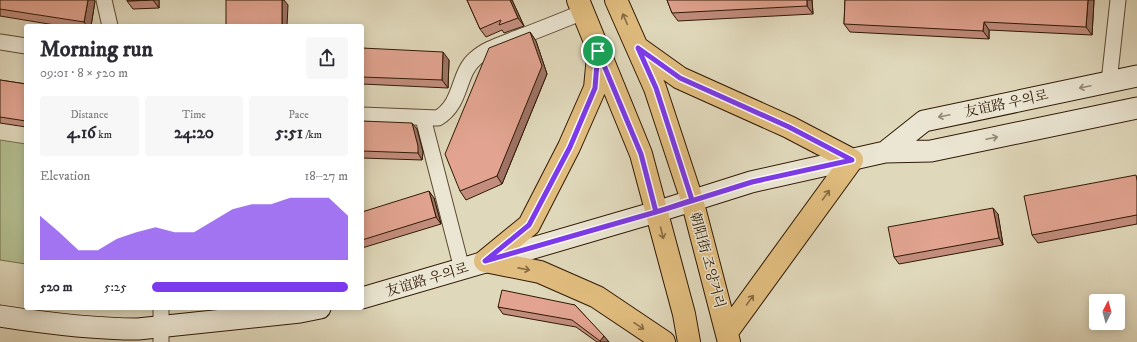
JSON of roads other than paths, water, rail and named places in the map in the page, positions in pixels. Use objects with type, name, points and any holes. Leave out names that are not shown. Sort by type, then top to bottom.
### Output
[{"type":"main road","name":"朝阳街 조양거리","points":[[616,0],[656,88],[692,200],[705,255],[728,337]]},
{"type":"main road","points":[[580,6],[641,154],[684,314],[689,342]]},
{"type":"main road","points":[[638,48],[680,78],[789,127],[852,160],[728,337]]},
{"type":"main road","points":[[485,261],[529,225],[570,147],[595,88],[598,51]]},
{"type":"main road","name":"友谊路 우의로","points":[[885,152],[924,121],[1137,76]]},
{"type":"main road","name":"友谊路 우의로","points":[[364,297],[656,212],[752,182],[885,152],[931,151],[1137,108]]},
{"type":"main road","points":[[485,261],[540,272],[597,297],[664,342]]},
{"type":"main road","points":[[0,316],[111,329],[161,326],[310,310]]},
{"type":"street","points":[[104,0],[110,24]]},
{"type":"street","points":[[1109,82],[1118,0]]},
{"type":"street","points":[[364,115],[438,118],[446,113],[454,102],[466,72],[475,58],[491,48],[580,6]]},
{"type":"street","points":[[0,42],[24,46]]},
{"type":"street","points":[[423,118],[462,269]]}]
